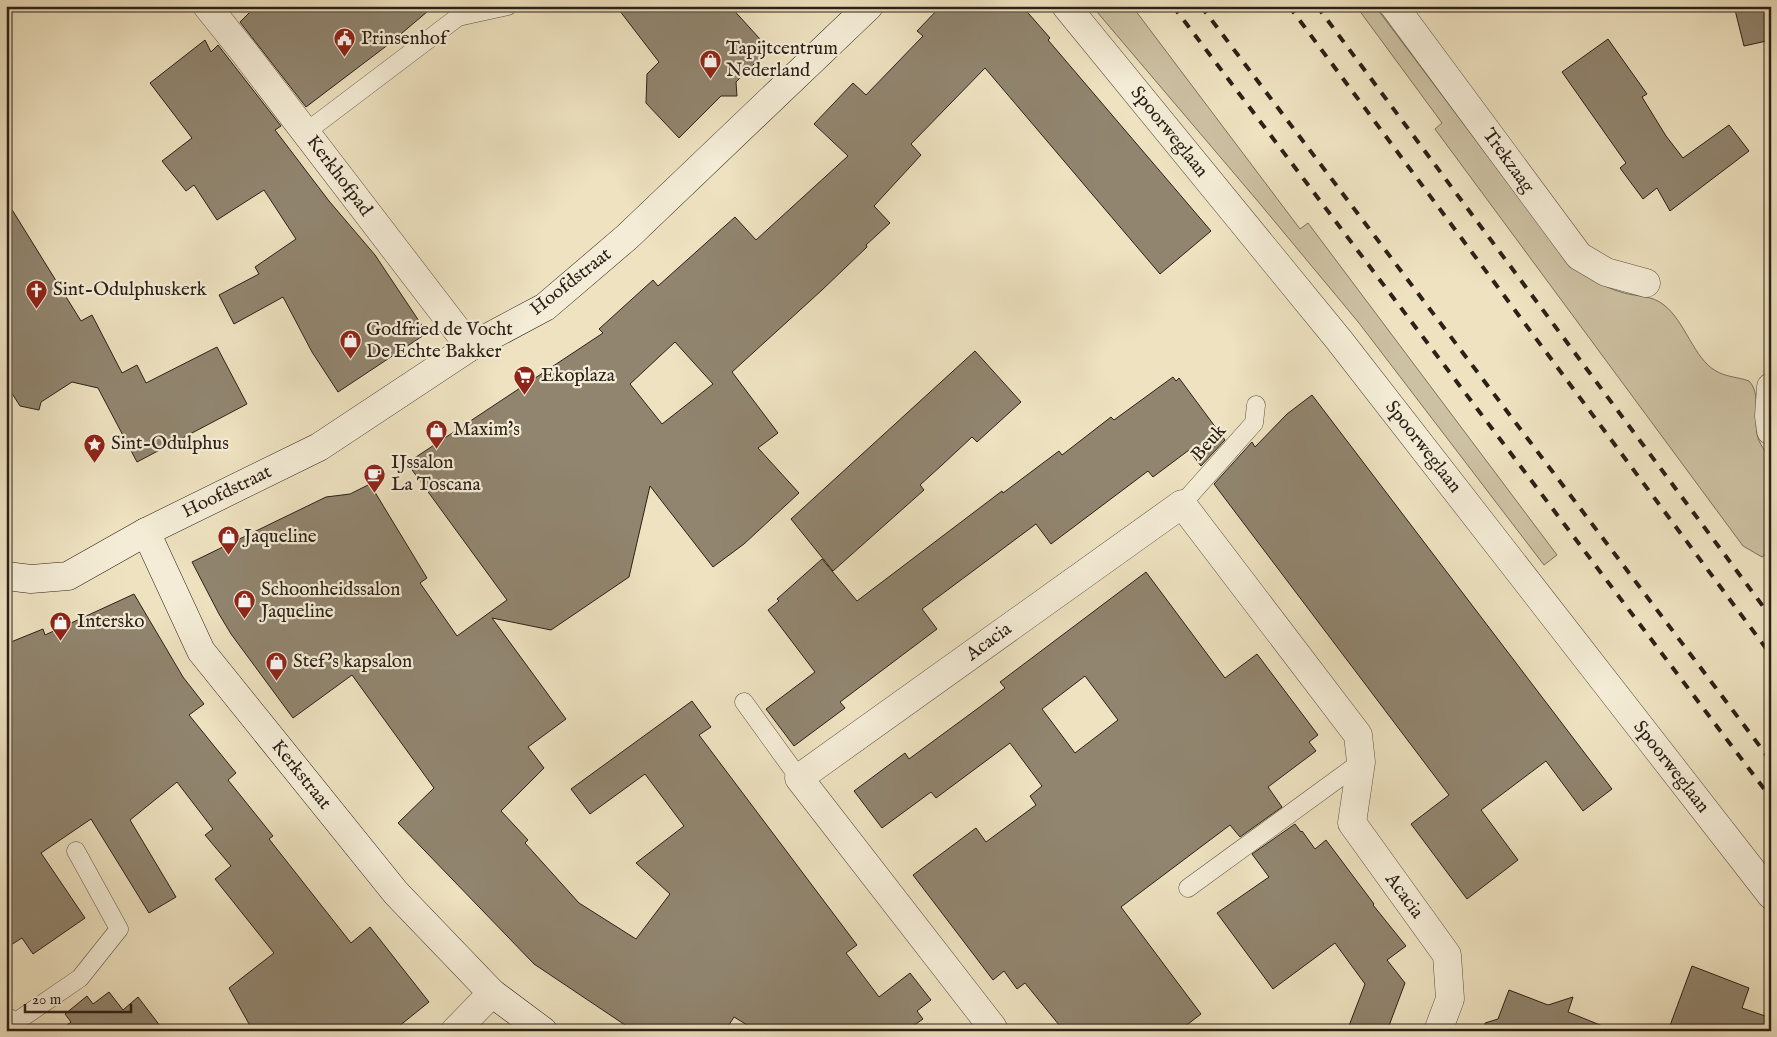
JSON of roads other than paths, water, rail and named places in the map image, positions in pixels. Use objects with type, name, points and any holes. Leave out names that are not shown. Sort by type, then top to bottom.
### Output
[{"type":"street","name":"Kerkhofpad","points":[[206,6],[306,132],[470,347]]},
{"type":"street","name":"Hoofdstraat","points":[[6,576],[31,579],[68,576],[146,532],[319,447],[470,347],[545,307],[627,237],[870,6]]},
{"type":"street","name":"Spoorweglaan","points":[[1066,6],[1339,340],[1771,895]]},
{"type":"street","name":"Trekzaag","points":[[1394,6],[1579,256],[1606,272],[1646,283]]},
{"type":"street","points":[[1771,387],[1768,416],[1771,431]]},
{"type":"street","name":"Acacia","points":[[799,778],[1182,504],[1358,735],[1361,762],[1352,823],[1447,955],[1450,999],[1438,1031]]},
{"type":"street","name":"Kerkstraat","points":[[146,532],[201,651],[396,893],[492,993],[543,1031]]},
{"type":"street","points":[[799,778],[996,1030]]},
{"type":"street","points":[[455,1031],[492,993]]},
{"type":"lane","points":[[306,132],[458,18],[502,7]]},
{"type":"lane","name":"Beuk","points":[[1182,504],[1254,423],[1256,405]]},
{"type":"lane","points":[[744,702],[799,778]]},
{"type":"lane","points":[[1188,888],[1361,762]]},
{"type":"lane","points":[[10,1026],[80,978],[119,929],[76,851]]},
{"type":"railway","points":[[1173,6],[1771,798]]},
{"type":"railway","points":[[1201,6],[1771,761]]},
{"type":"railway","points":[[1289,6],[1771,655]]},
{"type":"railway","points":[[1317,6],[1771,617]]},
{"type":"place","name":"Prinsenhof","points":[[345,58]]},
{"type":"place","name":"Tapijtcentrum Nederland","points":[[710,79]]},
{"type":"place","name":"Sint-Odulphuskerk","points":[[37,309]]},
{"type":"place","name":"Godfried de Vocht De Echte Bakker","points":[[350,360]]},
{"type":"place","name":"Ekoplaza","points":[[525,395]]},
{"type":"place","name":"Maxim's","points":[[437,449]]},
{"type":"place","name":"Sint-Odulphus","points":[[95,463]]},
{"type":"place","name":"IJssalon La Toscana","points":[[375,493]]},
{"type":"place","name":"Jaqueline","points":[[228,556]]},
{"type":"place","name":"Schoonheidssalon Jaqueline","points":[[245,620]]},
{"type":"place","name":"Intersko","points":[[61,641]]},
{"type":"place","name":"Stef's kapsalon","points":[[277,681]]}]
